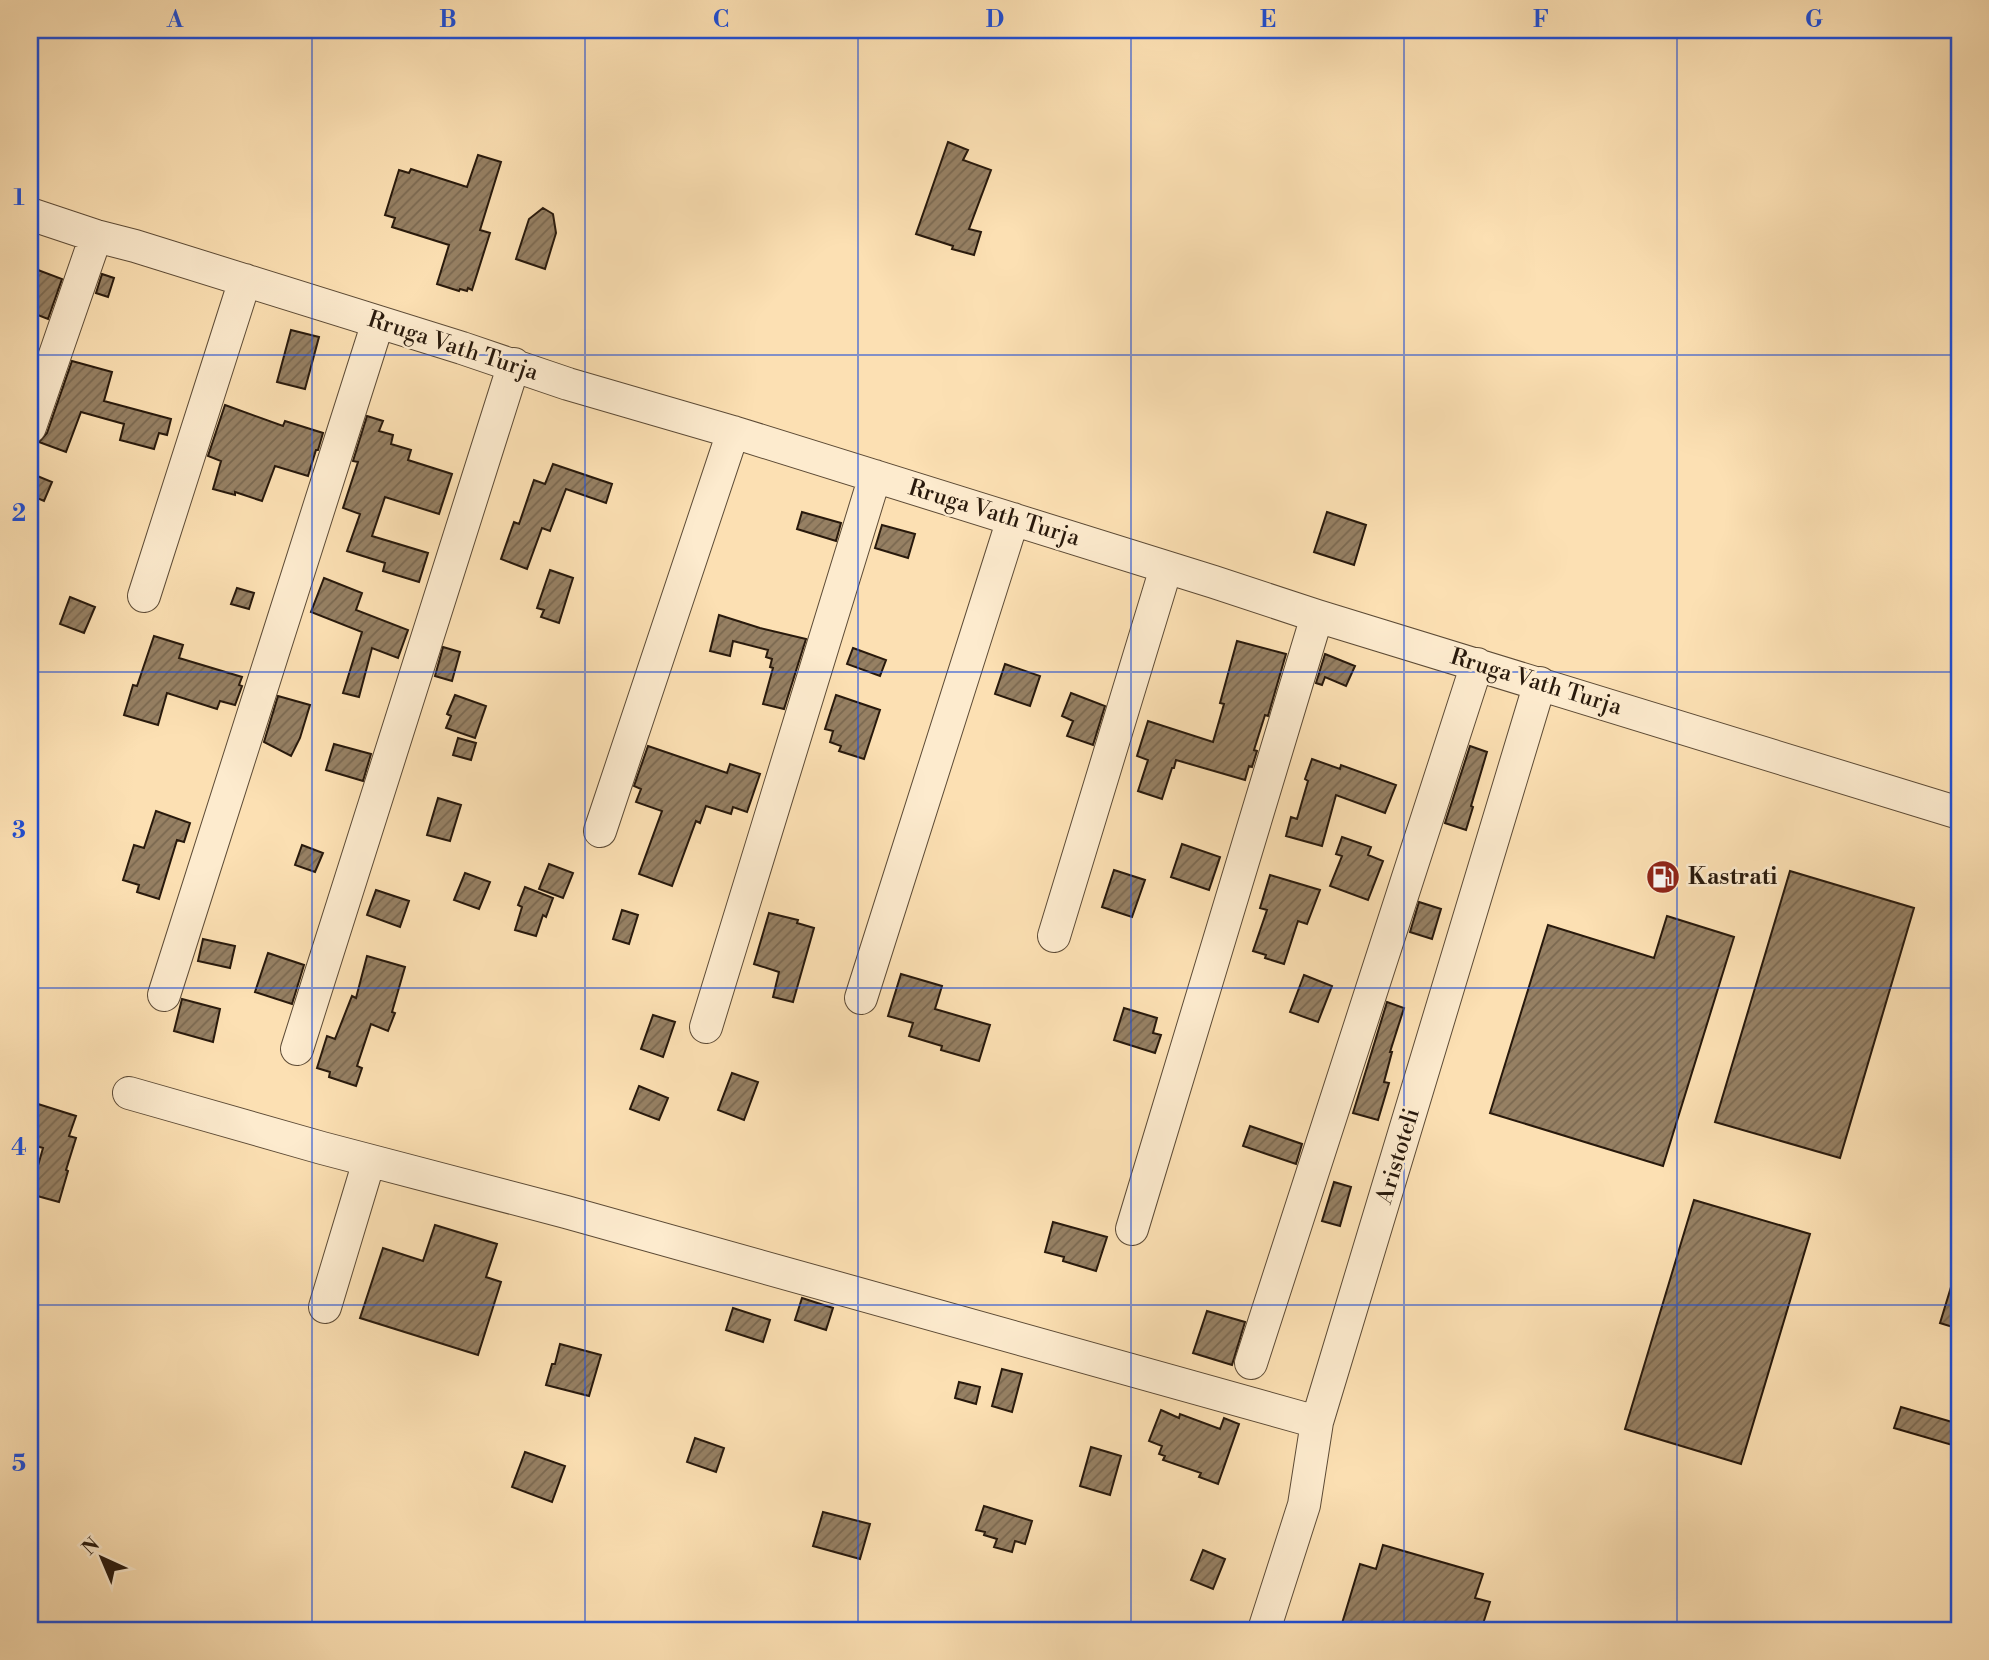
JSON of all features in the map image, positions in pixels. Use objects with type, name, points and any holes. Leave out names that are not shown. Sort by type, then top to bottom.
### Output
[{"type":"street","name":"Rruga Vath Turja","points":[[30,214],[568,384],[733,432],[1317,616],[1959,813]]},
{"type":"street","points":[[30,427],[96,236]]},
{"type":"street","points":[[144,596],[245,280]]},
{"type":"street","points":[[164,995],[378,322]]},
{"type":"street","points":[[297,1049],[513,365]]},
{"type":"street","points":[[600,831],[733,432]]},
{"type":"street","points":[[706,1027],[875,476]]},
{"type":"street","points":[[862,998],[1013,519]]},
{"type":"street","points":[[1054,936],[1166,568]]},
{"type":"street","points":[[1132,1229],[1317,616]]},
{"type":"street","points":[[1251,1363],[1477,663]]},
{"type":"street","name":"Aristoteli","points":[[1264,1630],[1304,1506],[1317,1422],[1541,683]]},
{"type":"street","points":[[130,1093],[1317,1422]]},
{"type":"street","points":[[325,1307],[369,1161]]},
{"type":"building","points":[[948,142],[968,150],[963,160],[991,170],[969,229],[981,232],[974,255],[916,234]]},
{"type":"building","points":[[478,155],[501,162],[480,230],[490,233],[472,290],[468,288],[467,291],[459,291],[437,284],[449,245],[392,227],[395,218],[385,215],[399,170],[409,173],[411,169],[467,187]]},
{"type":"building","points":[[543,208],[553,214],[556,233],[545,269],[516,259],[529,219]]},
{"type":"building","points":[[30,267],[62,279],[48,319],[30,312]]},
{"type":"building","points":[[102,274],[114,278],[108,297],[96,293]]},
{"type":"building","points":[[291,330],[319,337],[305,389],[277,382]]},
{"type":"building","points":[[72,361],[112,372],[104,401],[171,419],[167,435],[159,433],[154,449],[120,440],[124,424],[81,412],[66,452],[39,442],[47,433]]},
{"type":"building","points":[[225,405],[283,426],[285,421],[323,433],[308,476],[275,466],[262,501],[235,492],[235,495],[213,489],[221,461],[208,456]]},
{"type":"building","points":[[367,416],[383,421],[379,431],[393,435],[391,444],[411,450],[408,460],[452,474],[439,514],[385,497],[372,536],[428,553],[419,582],[383,571],[385,563],[347,551],[360,514],[343,508],[358,462],[353,461]]},
{"type":"building","points":[[553,464],[612,484],[606,503],[566,489],[550,531],[542,528],[527,569],[501,559],[514,522],[519,524],[534,480],[545,484]]},
{"type":"building","points":[[30,473],[52,482],[44,501],[30,495]]},
{"type":"building","points":[[802,512],[841,523],[836,541],[797,529]]},
{"type":"building","points":[[1327,512],[1366,525],[1354,565],[1314,552]]},
{"type":"building","points":[[882,525],[915,534],[908,558],[875,548]]},
{"type":"building","points":[[550,570],[573,578],[559,623],[541,617],[544,610],[537,608]]},
{"type":"building","points":[[324,578],[362,593],[356,610],[408,630],[398,658],[372,648],[359,697],[343,693],[362,632],[311,612]]},
{"type":"building","points":[[237,588],[254,593],[249,609],[231,604]]},
{"type":"building","points":[[70,597],[95,607],[84,633],[60,624]]},
{"type":"building","points":[[719,615],[806,639],[784,709],[763,704],[773,668],[770,667],[772,659],[766,657],[768,650],[733,641],[730,656],[710,651]]},
{"type":"building","points":[[154,636],[183,645],[179,658],[242,677],[239,685],[242,686],[235,705],[220,701],[217,709],[167,693],[158,725],[124,715],[133,685],[137,686]]},
{"type":"building","points":[[1237,641],[1286,654],[1268,716],[1265,715],[1254,750],[1257,751],[1252,767],[1249,766],[1245,780],[1176,760],[1162,799],[1138,791],[1148,760],[1137,756],[1148,721],[1213,742],[1224,704],[1220,703]]},
{"type":"building","points":[[443,647],[460,652],[452,681],[435,676]]},
{"type":"building","points":[[853,648],[886,660],[880,676],[847,664]]},
{"type":"building","points":[[1325,654],[1355,666],[1346,686],[1325,677],[1322,685],[1316,683]]},
{"type":"building","points":[[1005,664],[1040,676],[1030,706],[995,694]]},
{"type":"building","points":[[1071,693],[1105,706],[1093,745],[1067,736],[1073,721],[1062,716]]},
{"type":"building","points":[[455,695],[486,706],[475,738],[446,728],[451,716],[447,714]]},
{"type":"building","points":[[836,695],[880,710],[864,759],[839,751],[841,746],[830,742],[833,731],[825,729]]},
{"type":"building","points":[[278,696],[310,705],[300,738],[291,756],[264,742]]},
{"type":"building","points":[[458,738],[476,743],[471,760],[453,755]]},
{"type":"building","points":[[334,744],[371,754],[363,781],[326,770]]},
{"type":"building","points":[[648,746],[727,773],[730,764],[760,774],[747,812],[733,807],[731,814],[706,806],[700,823],[696,821],[672,886],[639,874],[662,811],[636,802],[641,789],[634,786]]},
{"type":"building","points":[[1470,746],[1487,752],[1466,830],[1445,823]]},
{"type":"building","points":[[1312,759],[1340,769],[1341,765],[1396,785],[1385,813],[1336,795],[1322,846],[1286,836],[1291,817],[1297,819]]},
{"type":"building","points":[[438,798],[461,805],[450,841],[427,835]]},
{"type":"building","points":[[156,811],[190,823],[184,842],[177,840],[159,899],[137,892],[139,885],[123,880],[134,845],[144,848]]},
{"type":"building","points":[[1342,837],[1371,847],[1368,855],[1383,861],[1368,900],[1330,886],[1342,856],[1336,854]]},
{"type":"building","points":[[1182,844],[1220,857],[1209,890],[1171,877]]},
{"type":"building","points":[[302,845],[323,853],[315,872],[295,865]]},
{"type":"building","points":[[549,864],[573,873],[563,898],[539,889]]},
{"type":"building","points":[[1114,870],[1145,880],[1132,917],[1102,907]]},
{"type":"building","points":[[1790,871],[1914,908],[1840,1158],[1715,1122]]},
{"type":"building","points":[[465,873],[490,882],[479,909],[454,900]]},
{"type":"building","points":[[1270,875],[1320,890],[1307,924],[1298,921],[1284,964],[1253,951],[1267,910],[1260,908]]},
{"type":"building","points":[[525,887],[553,898],[546,917],[543,915],[536,936],[515,930],[522,907],[518,905]]},
{"type":"building","points":[[376,890],[409,901],[400,927],[367,915]]},
{"type":"building","points":[[1419,902],[1441,909],[1432,939],[1410,932]]},
{"type":"building","points":[[622,910],[638,915],[629,944],[613,939]]},
{"type":"building","points":[[769,913],[798,920],[797,923],[814,928],[793,1002],[773,997],[779,972],[754,964]]},
{"type":"building","points":[[1667,916],[1734,937],[1663,1166],[1490,1113],[1548,925],[1654,958]]},
{"type":"building","points":[[203,939],[235,946],[230,968],[198,961]]},
{"type":"building","points":[[268,953],[304,965],[292,1004],[255,992]]},
{"type":"building","points":[[367,956],[405,967],[392,1012],[395,1013],[388,1031],[371,1024],[357,1066],[362,1068],[356,1086],[329,1077],[330,1072],[317,1068],[327,1036],[335,1039],[352,996],[356,998]]},
{"type":"building","points":[[901,974],[942,986],[935,1009],[990,1025],[979,1061],[941,1050],[942,1046],[909,1036],[913,1023],[888,1016]]},
{"type":"building","points":[[1304,975],[1332,986],[1318,1022],[1290,1012]]},
{"type":"building","points":[[182,999],[220,1009],[213,1042],[174,1031]]},
{"type":"building","points":[[1387,1002],[1404,1008],[1390,1052],[1384,1082],[1389,1083],[1378,1120],[1353,1113]]},
{"type":"building","points":[[1124,1008],[1157,1018],[1153,1033],[1161,1035],[1155,1053],[1114,1040]]},
{"type":"building","points":[[653,1015],[675,1022],[663,1057],[641,1049]]},
{"type":"building","points":[[732,1073],[758,1082],[744,1120],[718,1110]]},
{"type":"building","points":[[639,1086],[668,1098],[659,1120],[630,1109]]},
{"type":"building","points":[[38,1104],[76,1116],[69,1136],[76,1138],[59,1202],[30,1194],[43,1148],[30,1144],[30,1130]]},
{"type":"building","points":[[1250,1126],[1302,1144],[1296,1164],[1243,1146]]},
{"type":"building","points":[[1334,1182],[1351,1187],[1340,1226],[1322,1221]]},
{"type":"building","points":[[1694,1200],[1810,1234],[1741,1464],[1625,1429]]},
{"type":"building","points":[[1053,1222],[1107,1237],[1096,1271],[1063,1261],[1064,1257],[1045,1252]]},
{"type":"building","points":[[435,1225],[497,1244],[486,1277],[501,1282],[478,1355],[360,1318],[383,1248],[423,1261]]},
{"type":"building","points":[[1955,1274],[1959,1275],[1959,1329],[1940,1323]]},
{"type":"building","points":[[802,1298],[833,1308],[826,1330],[795,1320]]},
{"type":"building","points":[[733,1308],[770,1320],[763,1342],[726,1330]]},
{"type":"building","points":[[1207,1311],[1245,1322],[1232,1365],[1193,1353]]},
{"type":"building","points":[[560,1344],[601,1355],[589,1396],[546,1385]]},
{"type":"building","points":[[1002,1369],[1022,1374],[1012,1412],[992,1406]]},
{"type":"building","points":[[959,1382],[980,1387],[976,1404],[955,1398]]},
{"type":"building","points":[[1901,1407],[1959,1424],[1959,1447],[1894,1428]]},
{"type":"building","points":[[1161,1410],[1220,1429],[1224,1418],[1239,1424],[1218,1484],[1199,1477],[1201,1473],[1163,1460],[1165,1456],[1159,1454],[1162,1446],[1149,1441]]},
{"type":"building","points":[[695,1438],[724,1448],[716,1472],[687,1462]]},
{"type":"building","points":[[1091,1447],[1121,1456],[1110,1495],[1080,1486]]},
{"type":"building","points":[[525,1452],[565,1466],[552,1502],[512,1487]]},
{"type":"building","points":[[984,1506],[1032,1521],[1025,1544],[1015,1541],[1012,1552],[994,1547],[997,1539],[976,1530]]},
{"type":"building","points":[[823,1512],[870,1524],[860,1559],[813,1546]]},
{"type":"building","points":[[1383,1545],[1483,1574],[1475,1598],[1490,1602],[1481,1630],[1340,1630],[1360,1564],[1376,1569]]},
{"type":"building","points":[[1203,1550],[1225,1559],[1213,1589],[1191,1580]]},
{"type":"place","name":"Kastrati","points":[[1663,877]]}]
